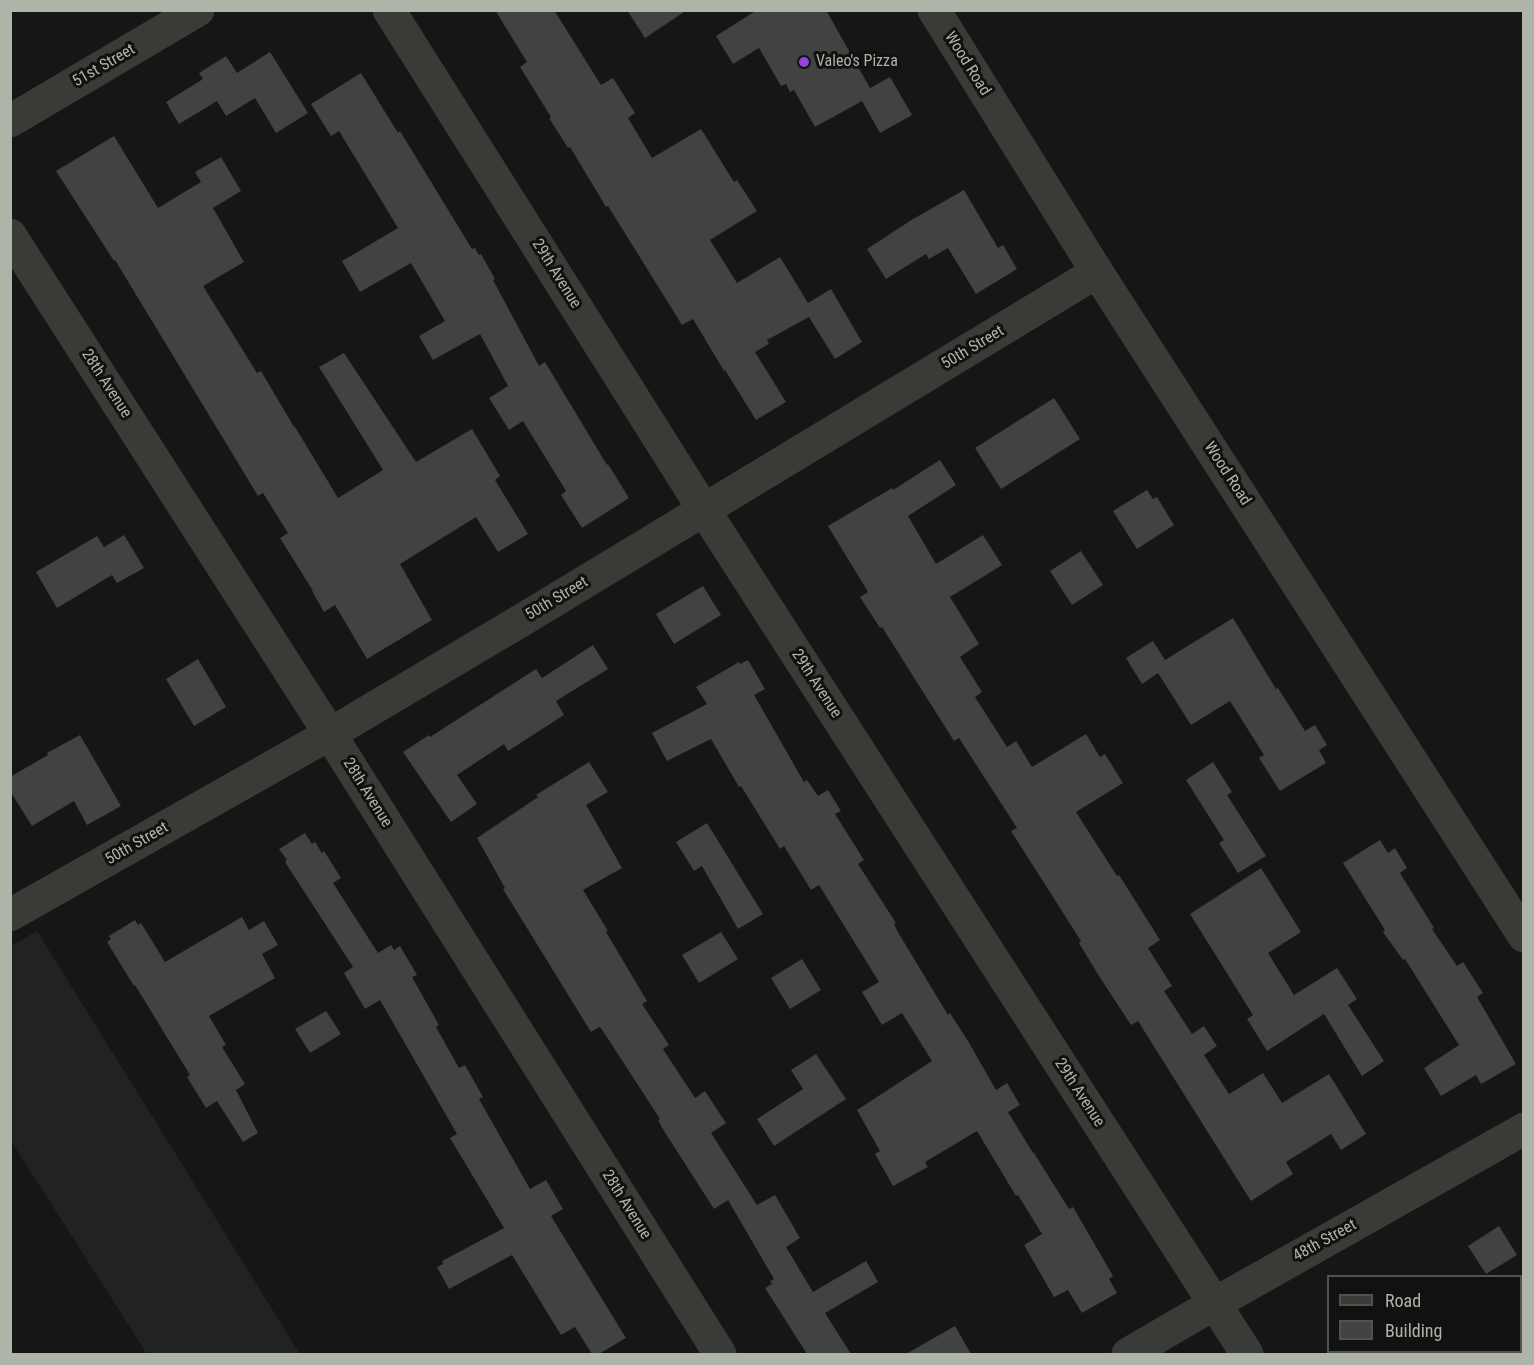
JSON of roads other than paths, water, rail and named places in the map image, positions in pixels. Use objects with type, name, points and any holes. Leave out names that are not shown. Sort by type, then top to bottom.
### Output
[{"type":"street","name":"51st Street","points":[[10,121],[198,10]]},
{"type":"street","name":"29th Avenue","points":[[390,10],[705,510],[1247,1354]]},
{"type":"street","name":"Wood Road","points":[[934,10],[1097,272],[1524,936]]},
{"type":"street","name":"28th Avenue","points":[[10,235],[330,734],[720,1354]]},
{"type":"street","name":"50th Street","points":[[10,915],[330,734],[1097,272]]},
{"type":"street","name":"48th Street","points":[[1128,1354],[1524,1129]]},
{"type":"place","name":"Valeo's Pizza","points":[[804,62]]}]
